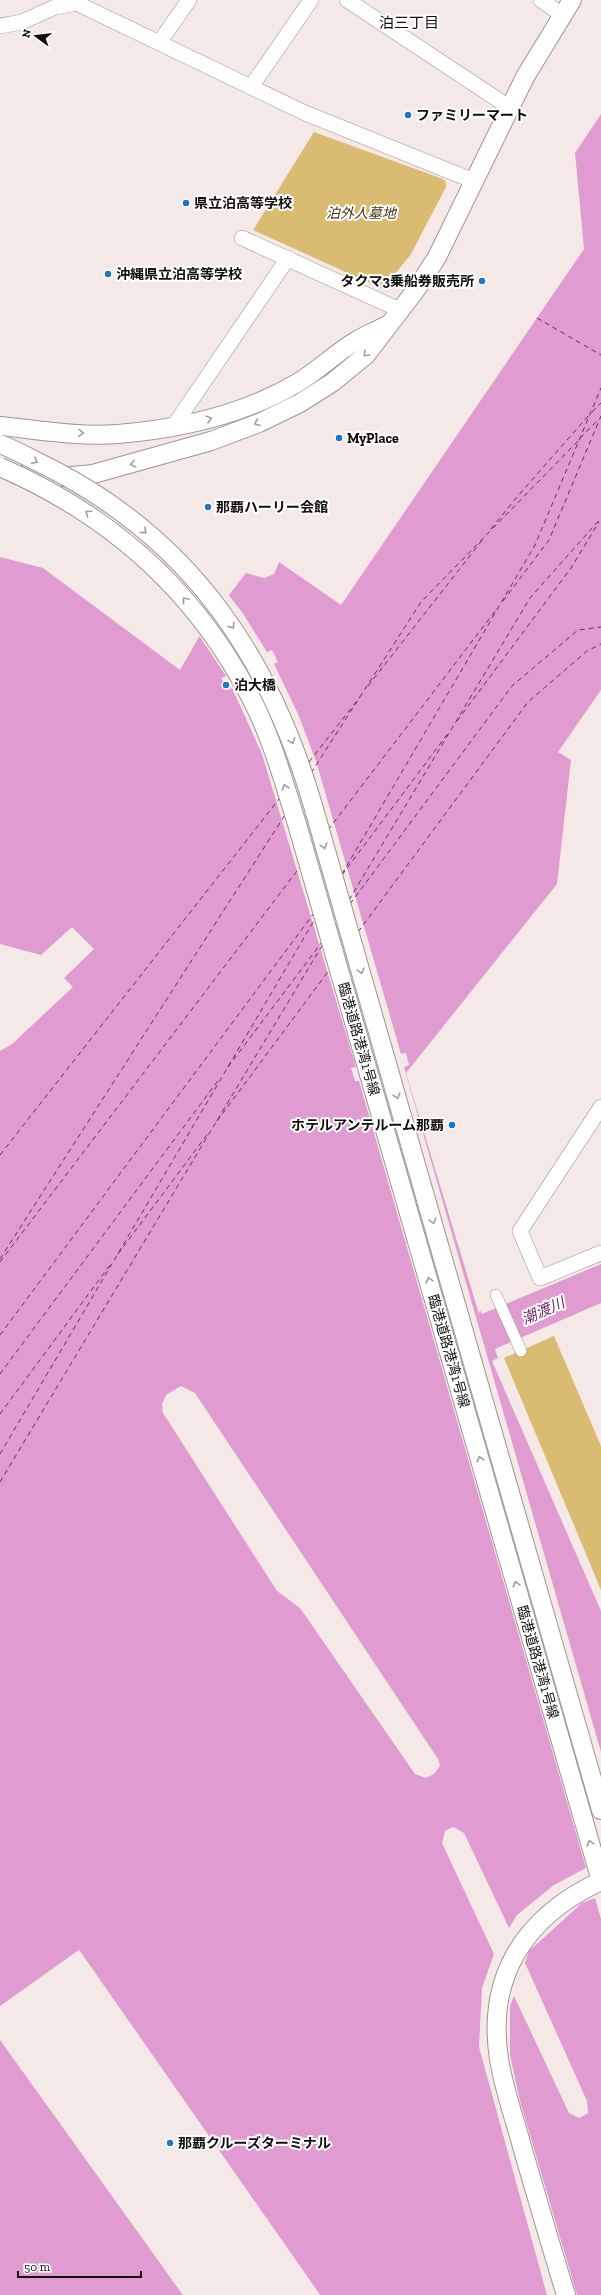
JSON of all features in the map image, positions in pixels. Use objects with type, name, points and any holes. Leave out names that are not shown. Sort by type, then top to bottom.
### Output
[{"type":"street","points":[[159,43],[189,0]]},
{"type":"street","points":[[251,87],[311,0]]},
{"type":"street","points":[[347,0],[509,107]]},
{"type":"street","points":[[541,0],[562,15]]},
{"type":"street","points":[[0,474],[63,477],[93,474],[143,462],[224,436],[300,403],[333,382],[366,355],[437,257],[509,107],[572,0]]},
{"type":"street","points":[[0,26],[22,22],[56,7],[75,1],[305,113],[474,181]]},
{"type":"street","points":[[242,238],[288,258],[395,317]]},
{"type":"street","points":[[173,427],[288,258]]},
{"type":"street","points":[[0,426],[60,433],[117,434],[173,427],[230,413],[271,397],[324,366],[355,341],[395,317]]},
{"type":"street","name":"臨港道路港湾1号線","points":[[0,444],[69,479],[103,499],[159,544],[192,577],[223,614],[243,643],[276,704],[308,788],[601,1810]]},
{"type":"street","name":"臨港道路港湾1号線","points":[[0,467],[27,478],[80,508],[124,539],[146,559],[170,582],[208,628],[240,676],[258,712],[274,752],[297,824],[601,1881]]},
{"type":"street","points":[[601,1107],[520,1231],[540,1278],[601,1253]]},
{"type":"street","points":[[496,1295],[520,1351]]},
{"type":"street","points":[[566,2295],[508,2097],[499,2060],[496,2030],[498,2002],[506,1971],[522,1941],[553,1909],[582,1890],[601,1881]]},
{"type":"green space","name":"泊外人墓地","points":[[314,132],[443,179],[446,182],[446,187],[411,254],[383,289],[253,230]]},
{"type":"green space","points":[[554,1336],[601,1446],[601,1590],[504,1358]]},
{"type":"water","name":"潮渡川","points":[[601,114],[601,690],[558,752],[571,760],[557,884],[406,1073],[479,1314],[480,1310],[482,1314],[601,1264],[601,1303],[495,1349],[498,1358],[492,1361],[601,1611],[601,2295],[320,2295],[79,1950],[0,2006],[0,1051],[12,1044],[73,987],[64,978],[94,949],[72,927],[41,955],[0,944],[0,557],[43,568],[180,670],[206,625],[246,573],[264,578],[274,574],[279,562],[341,605],[584,249],[575,153]]},
{"type":"water","points":[[0,2040],[183,2295],[0,2295]]},
{"type":"pier","name":"泊大橋","points":[[227,593],[242,612],[267,652],[272,650],[278,662],[274,664],[298,714],[316,761],[401,1054],[406,1053],[409,1065],[404,1067],[601,1752],[601,1919],[595,1898],[582,1903],[529,1951],[525,1963],[587,2101],[588,2113],[579,2118],[569,2113],[514,1996],[510,2006],[510,2055],[520,2101],[577,2295],[547,2295],[479,2047],[482,1988],[494,1954],[442,1843],[445,1831],[453,1827],[464,1833],[509,1928],[517,1915],[554,1885],[586,1868],[359,1081],[355,1081],[351,1068],[356,1067],[262,754],[232,688],[228,690],[221,678],[226,676],[198,634]]},
{"type":"pier","points":[[181,1386],[195,1393],[438,1759],[440,1766],[434,1774],[426,1778],[415,1774],[300,1608],[277,1591],[163,1413],[162,1404],[166,1395]]},
{"type":"pier","points":[[79,1950],[320,2295],[317,2295],[78,1952],[0,2008]]},
{"type":"pier","points":[[0,2038],[2,2038],[185,2295],[183,2295]]},
{"type":"ferry route","points":[[537,318],[601,355]]},
{"type":"ferry route","points":[[342,874],[535,545],[601,388]]},
{"type":"ferry route","points":[[592,412],[601,403]]},
{"type":"ferry route","points":[[491,529],[589,415]]},
{"type":"ferry route","points":[[503,601],[549,540],[601,416]]},
{"type":"ferry route","points":[[580,438],[599,419]]},
{"type":"ferry route","points":[[311,773],[421,602],[578,441]]},
{"type":"ferry route","points":[[349,900],[530,598],[601,518]]},
{"type":"ferry route","points":[[457,721],[571,568],[599,522]]},
{"type":"ferry route","points":[[368,686],[483,539]]},
{"type":"ferry route","points":[[328,830],[496,610]]},
{"type":"ferry route","points":[[350,904],[512,686],[578,630],[601,627]]},
{"type":"ferry route","points":[[358,932],[528,702],[587,651],[601,644]]},
{"type":"ferry route","points":[[309,762],[360,697]]},
{"type":"ferry route","points":[[342,875],[449,732]]},
{"type":"ferry route","points":[[0,1155],[279,799]]},
{"type":"ferry route","points":[[0,1259],[285,815]]},
{"type":"ferry route","points":[[0,1262],[300,867]]},
{"type":"ferry route","points":[[0,1335],[314,913]]},
{"type":"ferry route","points":[[0,1454],[315,919]]},
{"type":"ferry route","points":[[228,1067],[322,942]]},
{"type":"ferry route","points":[[0,1482],[323,944]]},
{"type":"ferry route","points":[[217,1121],[330,969]]},
{"type":"ferry route","points":[[0,1374],[220,1078]]},
{"type":"ferry route","points":[[118,1254],[209,1132]]},
{"type":"ferry route","points":[[0,1414],[110,1265]]},
{"type":"place","name":"ファミリーマート","points":[[408,115]]},
{"type":"place","name":"県立泊高等学校","points":[[186,203]]},
{"type":"place","name":"沖縄県立泊高等学校","points":[[108,274]]},
{"type":"place","name":"タクマ3乗船券販売所","points":[[482,281]]},
{"type":"place","name":"MyPlace","points":[[339,438]]},
{"type":"place","name":"那覇ハーリー会館","points":[[208,507]]},
{"type":"place","name":"泊大橋","points":[[226,685]]},
{"type":"place","name":"ホテルアンテルーム那覇","points":[[452,1125]]},
{"type":"place","name":"那覇クルーズターミナル","points":[[170,2143]]},
{"type":"district","name":"泊三丁目","points":[[409,23]]}]
